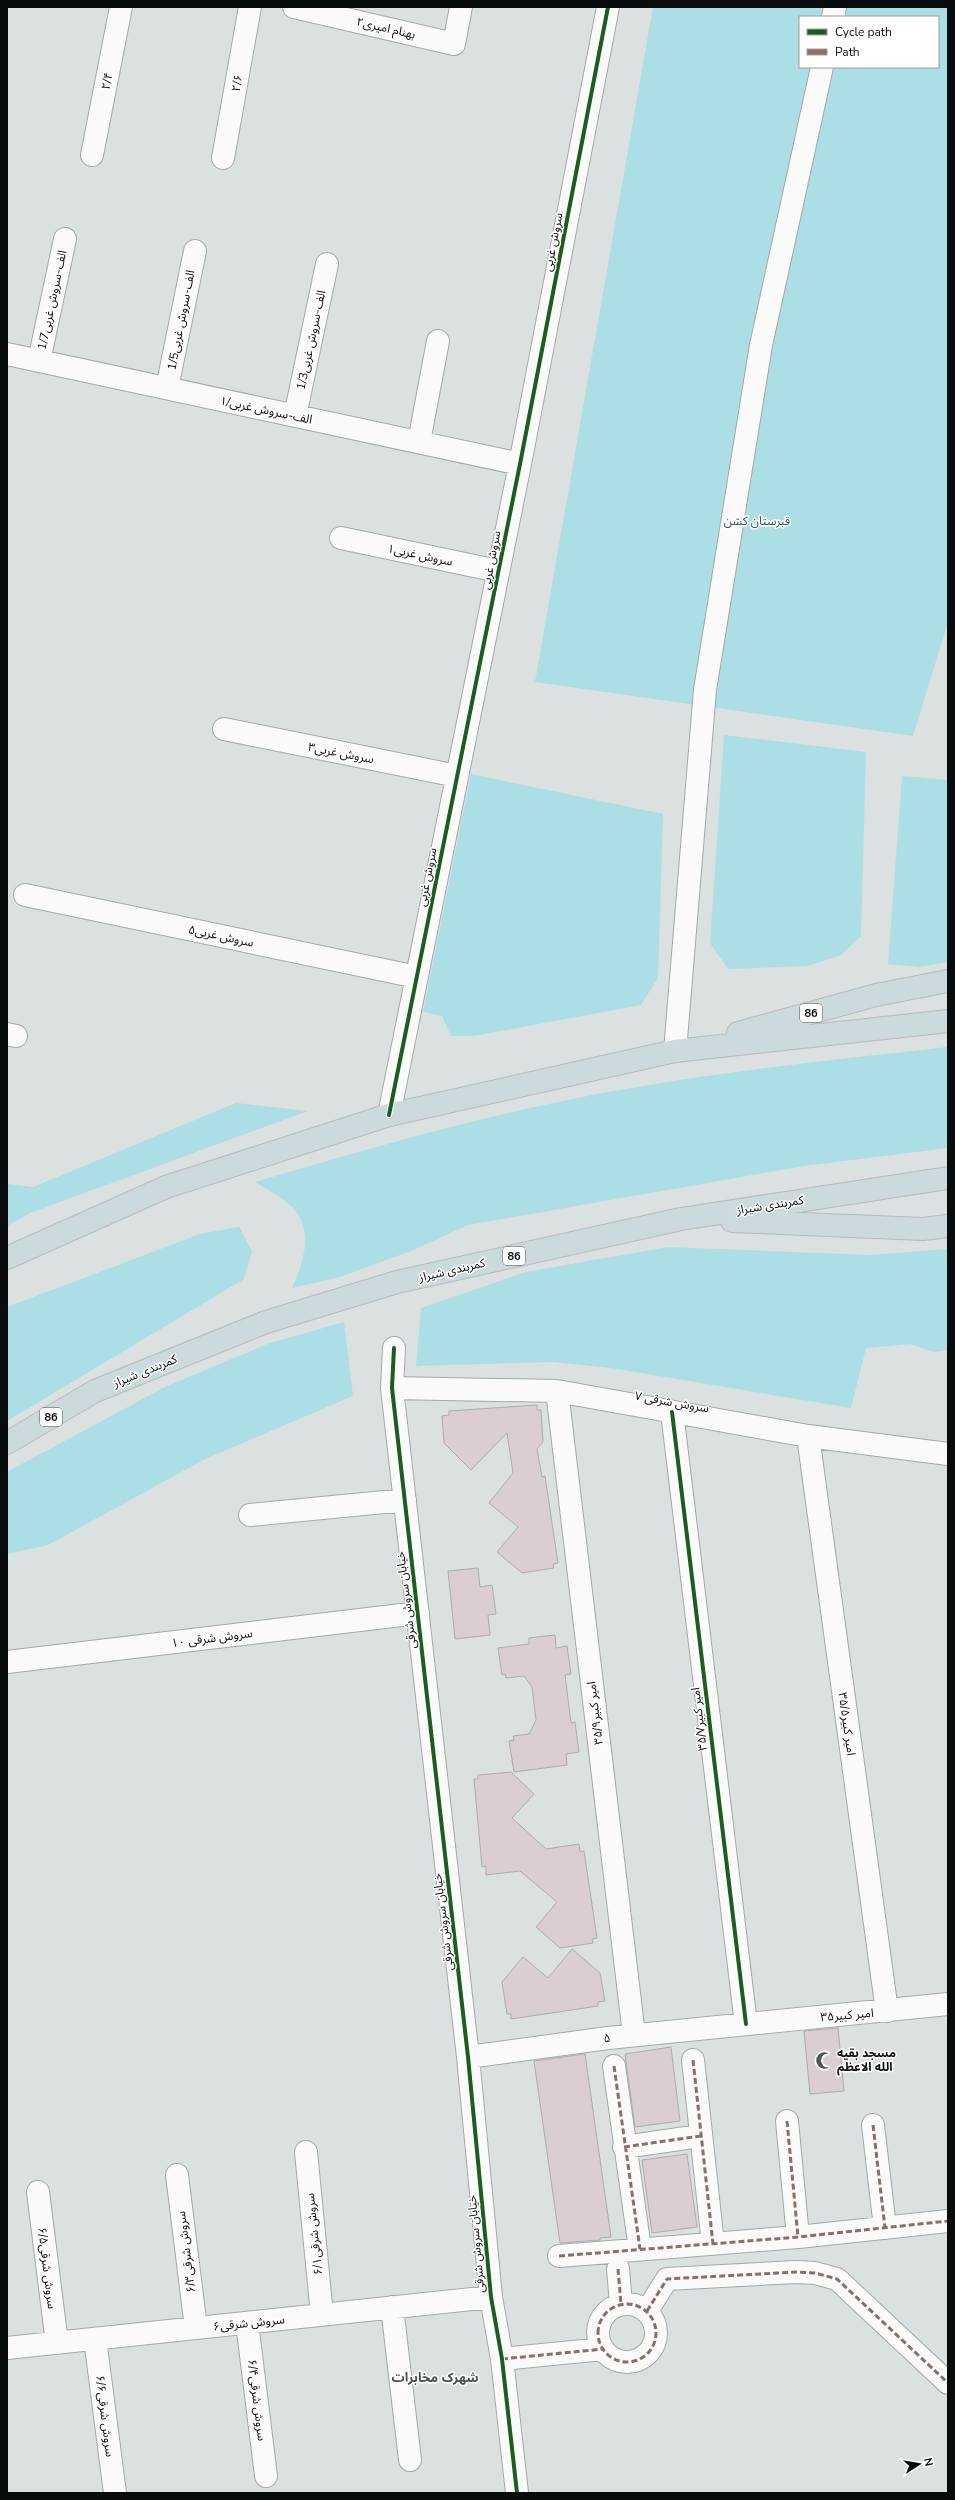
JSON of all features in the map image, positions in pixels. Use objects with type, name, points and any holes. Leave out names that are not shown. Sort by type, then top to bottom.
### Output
[{"type":"highway","name":"86","points":[[7,1258],[166,1187],[389,1115],[675,1050],[876,995],[948,981]]},
{"type":"highway","points":[[675,1050],[948,1021]]},
{"type":"highway","name":"کمربندی شیراز","points":[[7,1443],[95,1391],[266,1322],[397,1282],[681,1219],[948,1178]]},
{"type":"highway","points":[[681,1219],[923,1229],[948,1226]]},
{"type":"street","name":"۲/۴","points":[[92,156],[121,7]]},
{"type":"street","name":"۲/۶","points":[[223,158],[250,7]]},
{"type":"street","name":"بهنام امیری۲","points":[[302,8],[454,44],[461,7]]},
{"type":"street","name":"سروش غربی","points":[[389,1115],[520,464],[608,7]]},
{"type":"street","points":[[675,1050],[705,690],[761,345],[822,68]]},
{"type":"street","name":"1/7الف-سروش غربی","points":[[40,361],[65,239]]},
{"type":"street","name":"1/5الف-سروش غربی","points":[[168,388],[195,252]]},
{"type":"street","name":"1/3الف-سروش غربی","points":[[295,416],[327,264]]},
{"type":"street","points":[[419,442],[438,341]]},
{"type":"street","name":"۱/الف-سروش غربی","points":[[10,355],[520,464]]},
{"type":"street","name":"سروش غربی۱","points":[[341,538],[498,571]]},
{"type":"street","name":"سروش غربی۳","points":[[224,729],[457,776]]},
{"type":"street","name":"سروش غربی۵","points":[[25,895],[417,978]]},
{"type":"street","name":"خیابان سروش شرقی","points":[[394,1348],[392,1388],[468,2057],[491,2297],[502,2359],[517,2493]]},
{"type":"street","name":"سروش شرقی ۷","points":[[392,1388],[557,1391],[808,1436],[948,1454]]},
{"type":"street","name":"امیر کبیر۳۵/۹","points":[[557,1391],[634,2035]]},
{"type":"street","name":"امیر کبیر۳۵/۷","points":[[672,1412],[746,2024]]},
{"type":"street","name":"امیر کبیر۳۵/۵","points":[[808,1436],[887,2011]]},
{"type":"street","points":[[250,1515],[405,1500]]},
{"type":"street","name":"سروش شرقی ۱۰","points":[[7,1662],[418,1614]]},
{"type":"street","name":"امیر کبیر۳۵","points":[[746,2024],[948,2004]]},
{"type":"street","name":"۵","points":[[468,2057],[634,2035],[746,2024]]},
{"type":"street","points":[[693,2060],[700,2136],[714,2244]]},
{"type":"street","points":[[614,2066],[624,2147],[640,2250]]},
{"type":"street","points":[[787,2121],[798,2237]]},
{"type":"street","points":[[873,2125],[885,2228]]},
{"type":"street","points":[[624,2147],[700,2136]]},
{"type":"street","name":"سروش شرقی۶/۱","points":[[306,2152],[322,2315]]},
{"type":"street","name":"سروش شرقی۶/۳","points":[[177,2175],[196,2328]]},
{"type":"street","name":"سروش شرقی۶/۵","points":[[38,2192],[57,2343]]},
{"type":"street","points":[[559,2256],[798,2237],[948,2221]]},
{"type":"street","points":[[618,2269],[621,2304]]},
{"type":"street","points":[[647,2311],[667,2279],[796,2272],[815,2273],[837,2279],[948,2383]]},
{"type":"street","name":"سروش شرقی۶","points":[[7,2348],[491,2297]]},
{"type":"street","points":[[621,2304],[630,2304],[647,2311],[657,2329],[653,2348],[646,2356],[628,2363],[610,2357],[603,2349],[599,2341],[600,2322],[612,2308],[621,2304]]},
{"type":"street","points":[[392,2308],[410,2460]]},
{"type":"street","name":"سروش شرقی۶/۴","points":[[247,2323],[266,2476]]},
{"type":"street","name":"سروش شرقی۶/۶","points":[[95,2339],[115,2493]]},
{"type":"street","points":[[502,2359],[603,2349]]},
{"type":"green space","name":"قبرستان کشن","points":[[653,7],[948,7],[948,622],[913,736],[535,682]]},
{"type":"green space","points":[[724,735],[866,752],[861,936],[841,955],[807,966],[728,969],[710,943]]},
{"type":"green space","points":[[471,774],[663,814],[658,978],[641,1005],[474,1036],[451,1036],[442,1016],[423,1012]]},
{"type":"green space","points":[[902,776],[948,780],[948,962],[920,967],[888,964]]},
{"type":"green space","points":[[948,1047],[948,1148],[804,1166],[468,1225],[411,1251],[340,1277],[292,1288],[303,1259],[305,1248],[304,1227],[294,1209],[286,1201],[255,1182],[435,1131],[507,1113],[594,1095],[745,1071]]},
{"type":"green space","points":[[236,1103],[308,1111],[30,1213],[7,1226],[7,1184],[33,1187]]},
{"type":"green space","points":[[239,1227],[252,1251],[244,1279],[7,1421],[7,1307],[200,1234]]},
{"type":"green space","points":[[668,1247],[870,1255],[948,1249],[948,1350],[934,1352],[911,1344],[866,1348],[851,1408],[611,1368],[553,1362],[416,1366],[421,1308],[526,1272]]},
{"type":"green space","points":[[344,1322],[353,1396],[205,1459],[48,1545],[7,1554],[7,1472],[165,1387],[267,1344]]},
{"type":"building","points":[[537,1405],[537,1410],[541,1410],[543,1442],[537,1449],[542,1477],[545,1476],[558,1563],[553,1564],[554,1568],[522,1573],[497,1552],[518,1527],[489,1503],[513,1473],[507,1433],[471,1470],[444,1443],[442,1416],[449,1415],[449,1411]]},
{"type":"building","points":[[478,1568],[480,1587],[492,1585],[496,1614],[488,1615],[490,1635],[455,1639],[448,1571]]},
{"type":"building","points":[[555,1635],[556,1648],[567,1646],[571,1674],[565,1675],[571,1723],[575,1722],[579,1752],[566,1754],[567,1765],[514,1772],[509,1741],[514,1740],[513,1736],[529,1734],[536,1720],[532,1687],[524,1676],[506,1678],[505,1674],[502,1675],[498,1648],[529,1644],[529,1638]]},
{"type":"building","points":[[511,1772],[534,1794],[512,1818],[546,1849],[579,1844],[580,1852],[584,1851],[597,1938],[592,1939],[593,1943],[560,1948],[536,1927],[557,1902],[520,1871],[486,1875],[486,1866],[482,1867],[474,1779],[478,1779],[478,1775]]},
{"type":"building","points":[[572,1949],[600,1973],[605,2001],[598,2002],[598,2006],[511,2019],[511,2014],[507,2014],[502,1982],[523,1957],[548,1978]]},
{"type":"building","name":"مسجد بقیه الله الاعظم","points":[[838,2028],[844,2091],[810,2094],[804,2031]]},
{"type":"building","points":[[671,2047],[680,2121],[635,2127],[625,2054]]},
{"type":"building","points":[[585,2054],[611,2237],[600,2238],[600,2240],[560,2243],[534,2061]]},
{"type":"building","points":[[687,2154],[697,2227],[652,2233],[642,2160]]},
{"type":"marked path","points":[[693,2060],[713,2244]]},
{"type":"marked path","points":[[614,2066],[640,2249]]},
{"type":"marked path","points":[[787,2121],[798,2237]]},
{"type":"marked path","points":[[873,2125],[885,2228]]},
{"type":"marked path","points":[[624,2147],[700,2136]]},
{"type":"marked path","points":[[559,2256],[798,2237],[948,2221]]},
{"type":"marked path","points":[[618,2269],[621,2304]]},
{"type":"marked path","points":[[647,2311],[667,2279],[796,2272],[815,2273],[837,2279],[948,2383]]},
{"type":"marked path","points":[[621,2304],[633,2304],[648,2312],[656,2327],[656,2333],[656,2339],[648,2354],[633,2362],[621,2362],[606,2354],[598,2339],[598,2327],[606,2312],[621,2304]]},
{"type":"marked path","points":[[502,2359],[603,2349]]},
{"type":"cycle path","points":[[389,1115],[520,464],[608,7]]},
{"type":"cycle path","points":[[394,1348],[392,1388],[468,2057],[491,2297],[502,2359],[517,2493]]},
{"type":"cycle path","points":[[672,1412],[746,2024]]},
{"type":"place","name":"مسجد بقیه الله الاعظم","points":[[824,2060]]},
{"type":"district","name":"شهرک مخابرات","points":[[435,2378]]}]
